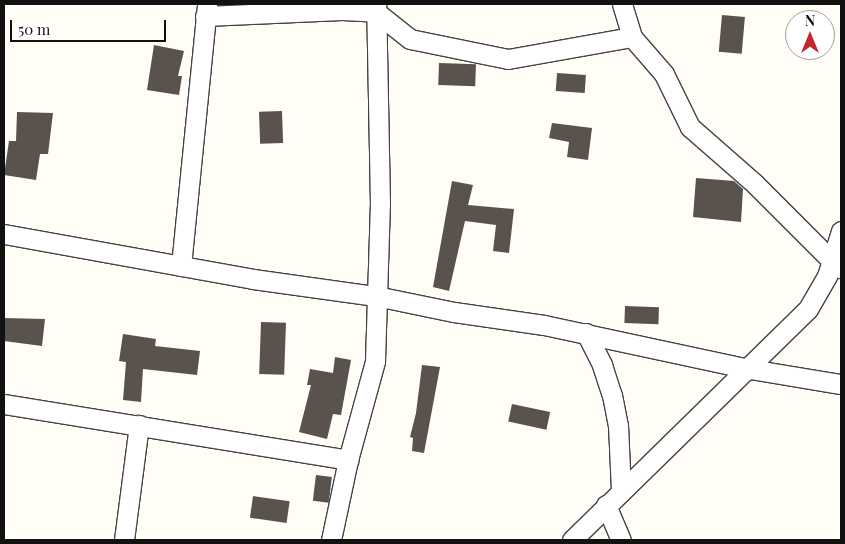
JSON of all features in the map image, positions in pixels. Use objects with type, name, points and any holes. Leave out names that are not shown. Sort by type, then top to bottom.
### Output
[{"type":"street","points":[[622,4],[632,37],[664,74],[690,127],[755,184],[837,265]]},
{"type":"street","points":[[181,266],[206,10],[342,10],[376,8],[410,39],[508,59],[632,37]]},
{"type":"street","points":[[331,540],[348,460],[375,361],[380,204],[376,8]]},
{"type":"street","points":[[572,540],[621,490],[750,368],[808,309],[827,276],[837,265],[841,231]]},
{"type":"street","points":[[4,234],[181,266],[376,296],[586,332],[750,368],[841,384]]},
{"type":"street","points":[[586,332],[602,365],[612,395],[618,425],[621,490]]},
{"type":"street","points":[[4,404],[348,460]]},
{"type":"street","points":[[124,540],[139,425]]},
{"type":"street","points":[[606,505],[620,540]]},
{"type":"building","points":[[722,15],[745,17],[742,54],[719,52]]},
{"type":"building","points":[[154,45],[184,51],[178,76],[182,76],[179,95],[147,90]]},
{"type":"building","points":[[439,63],[476,64],[475,86],[438,85]]},
{"type":"building","points":[[557,73],[586,75],[585,93],[556,91]]},
{"type":"building","points":[[282,111],[283,143],[260,144],[259,112]]},
{"type":"building","points":[[17,112],[53,113],[48,154],[40,154],[36,180],[4,175],[9,141],[16,141]]},
{"type":"building","points":[[552,123],[592,128],[588,160],[567,157],[569,142],[549,138]]},
{"type":"building","points":[[696,178],[734,181],[743,189],[741,222],[693,217]]},
{"type":"building","points":[[452,181],[473,185],[468,205],[514,209],[509,253],[493,251],[496,225],[465,221],[449,291],[433,287]]},
{"type":"building","points":[[625,306],[659,307],[658,324],[624,323]]},
{"type":"building","points":[[4,318],[45,319],[42,346],[4,341]]},
{"type":"building","points":[[261,322],[286,323],[284,375],[259,374]]},
{"type":"building","points":[[123,334],[156,339],[155,346],[200,351],[197,375],[143,369],[141,402],[123,400],[126,362],[119,361]]},
{"type":"building","points":[[335,357],[351,360],[341,415],[333,414],[327,439],[299,432],[311,385],[307,385],[310,369],[333,373]]},
{"type":"building","points":[[422,365],[440,367],[424,453],[412,451],[413,438],[410,437],[416,413]]},
{"type":"building","points":[[512,404],[550,412],[546,430],[508,422]]},
{"type":"building","points":[[316,475],[332,477],[329,503],[313,501]]},
{"type":"building","points":[[253,496],[290,501],[287,523],[250,518]]}]
